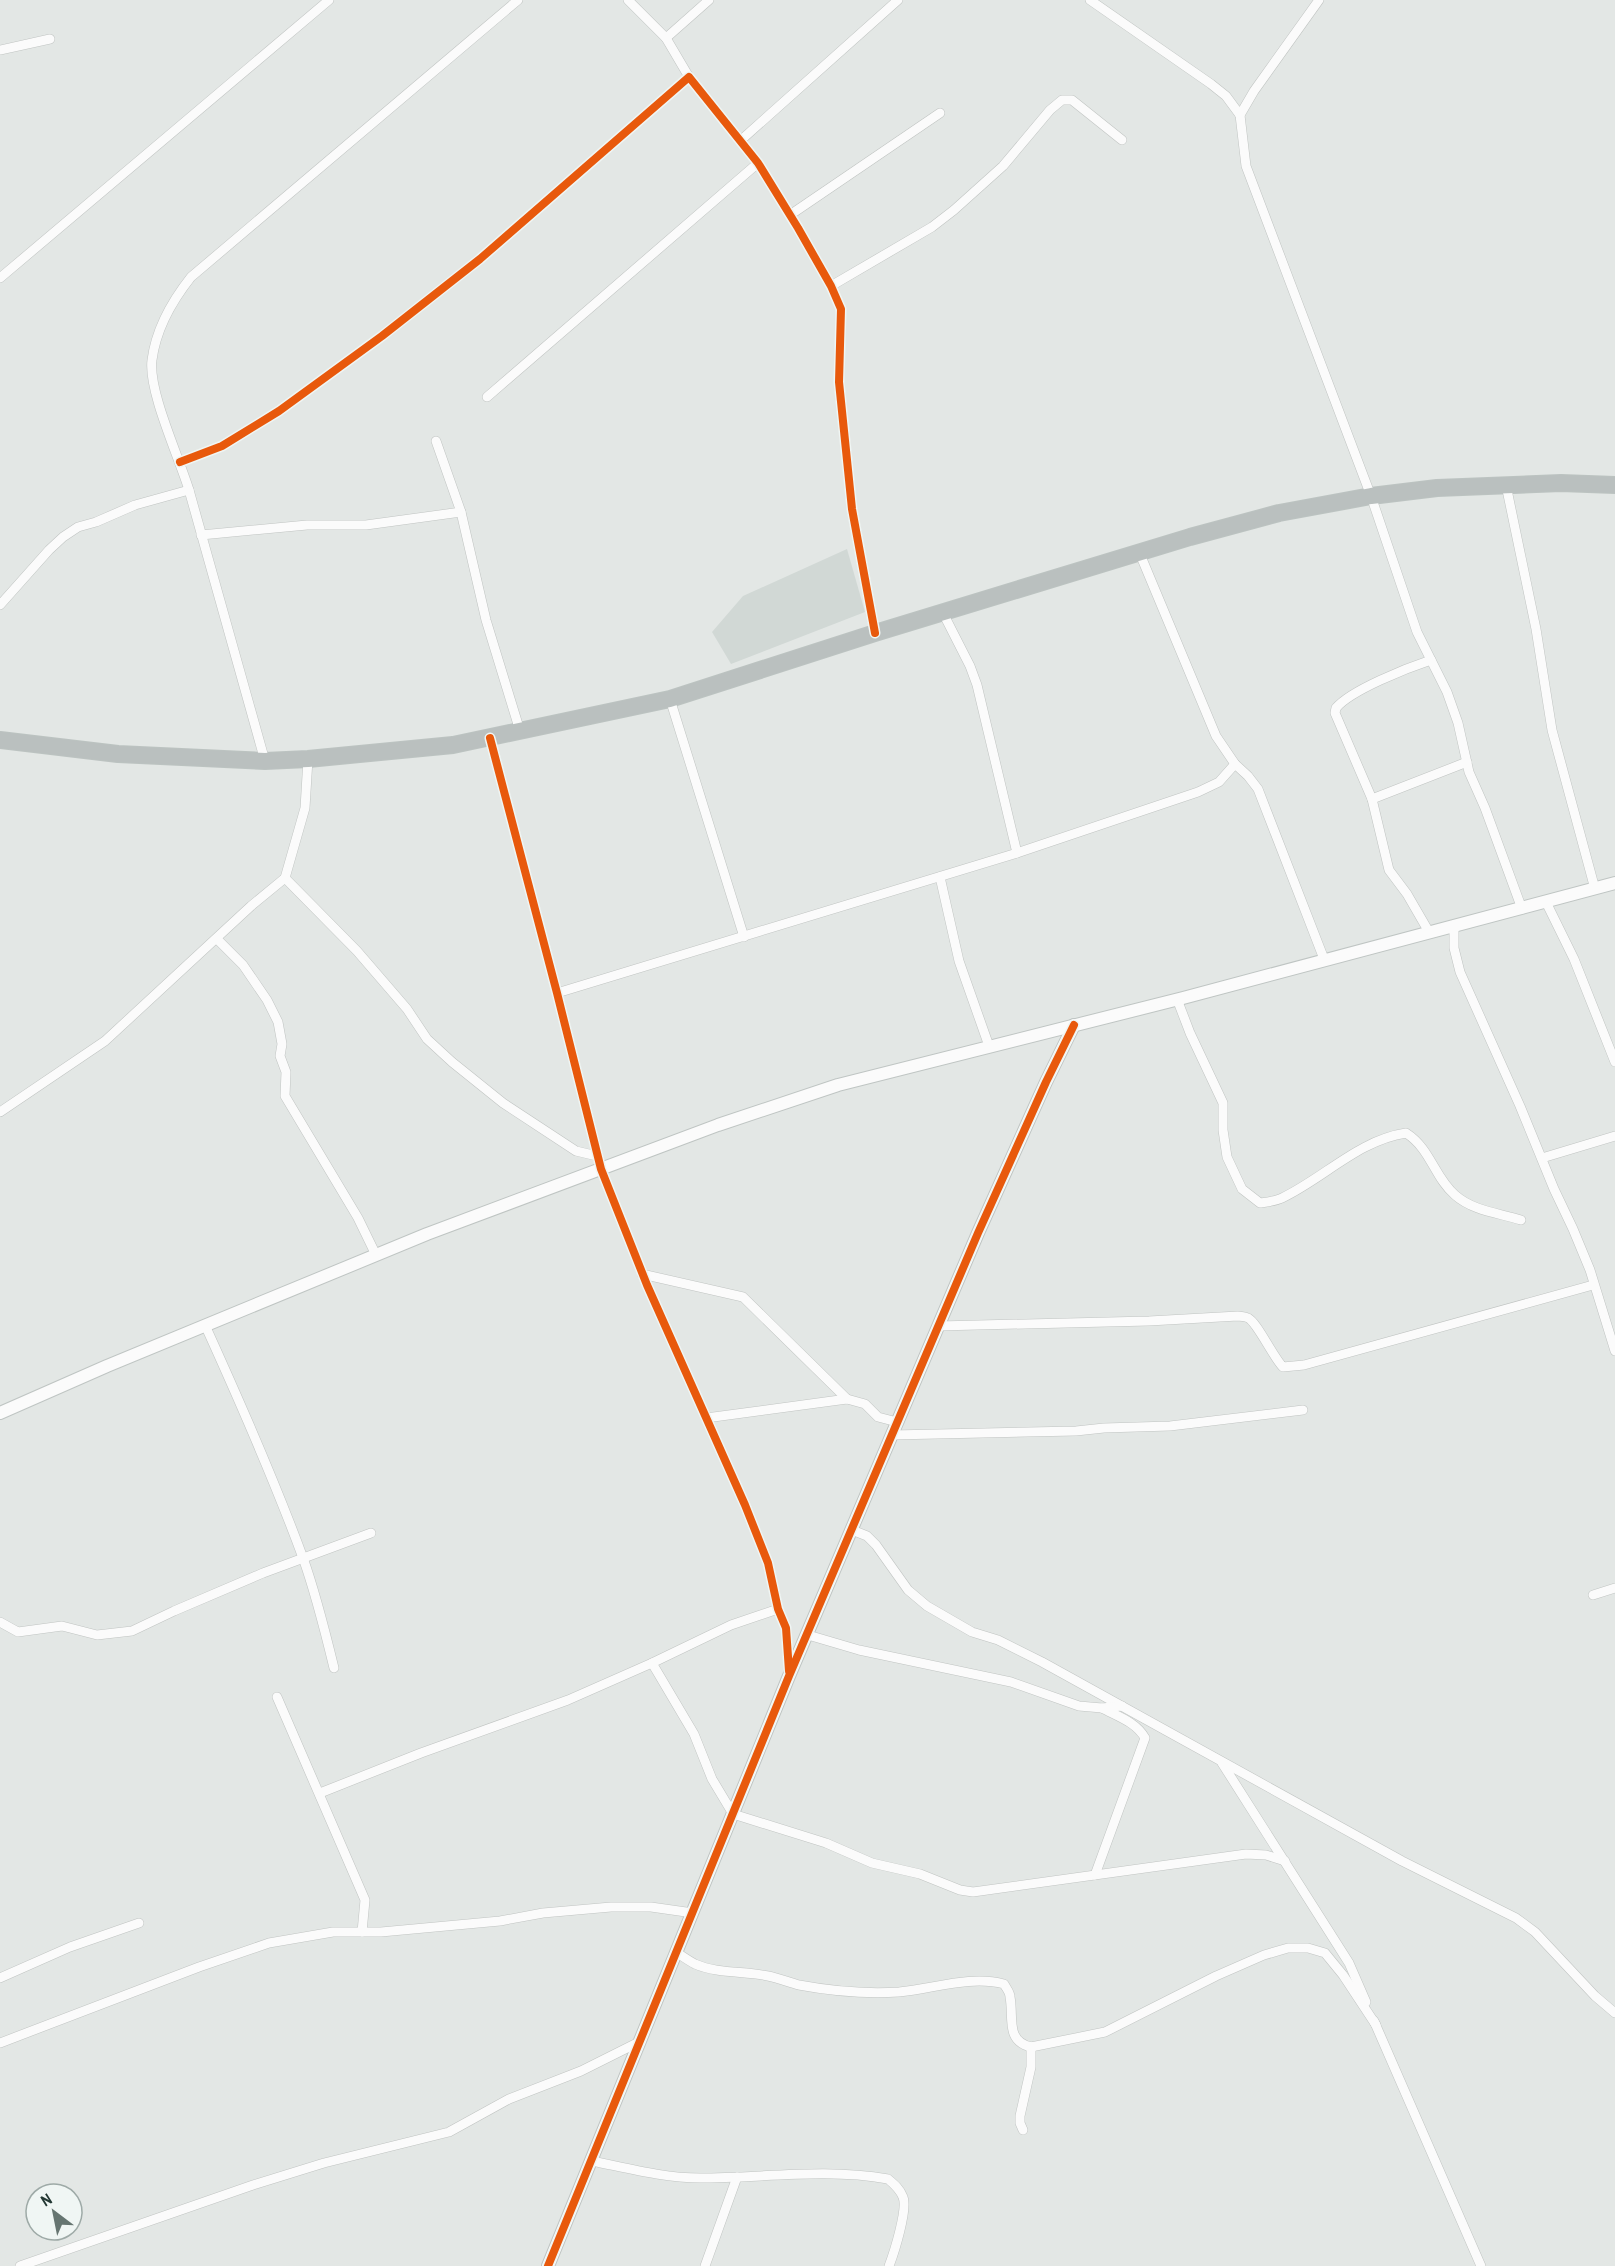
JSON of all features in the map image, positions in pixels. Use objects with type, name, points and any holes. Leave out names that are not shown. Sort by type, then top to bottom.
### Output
[{"type":"highway","points":[[0,740],[118,754],[265,761],[453,745],[670,699],[875,633],[1190,537],[1280,513],[1371,496],[1437,488],[1561,483],[1615,485]]},
{"type":"main road","points":[[0,1413],[376,1255],[718,1125],[838,1085],[1177,999],[1615,883]]},
{"type":"main road","points":[[548,2266],[789,1676],[938,1326],[1041,1092],[1074,1024]]},
{"type":"street","points":[[0,278],[329,0]]},
{"type":"street","points":[[265,761],[189,490],[156,396],[152,360],[172,301],[191,277],[518,0]]},
{"type":"street","points":[[628,0],[666,38],[689,77],[758,163],[831,286],[841,309],[839,382],[852,509],[875,633]]},
{"type":"street","points":[[666,38],[709,0]]},
{"type":"street","points":[[740,141],[898,0]]},
{"type":"street","points":[[1090,0],[1211,84],[1226,96],[1240,115],[1246,166],[1371,496],[1417,632],[1447,692],[1458,723],[1467,762],[1522,909]]},
{"type":"street","points":[[1240,115],[1254,91],[1319,0]]},
{"type":"street","points":[[0,50],[50,39]]},
{"type":"street","points":[[180,462],[222,446],[279,411],[382,336],[480,259],[689,77]]},
{"type":"street","points":[[831,286],[932,227],[954,210],[1003,166],[1050,110],[1062,100],[1072,100],[1122,140]]},
{"type":"street","points":[[790,215],[940,113]]},
{"type":"street","points":[[487,397],[758,163]]},
{"type":"street","points":[[436,441],[461,512],[486,620],[520,731]]},
{"type":"street","points":[[1506,485],[1536,629],[1552,730],[1595,889]]},
{"type":"street","points":[[0,605],[56,543],[78,527],[96,522],[135,505],[189,490]]},
{"type":"street","points":[[201,534],[307,525],[366,525],[461,512]]},
{"type":"street","points":[[1140,554],[1216,736],[1235,764],[1258,789],[1324,959]]},
{"type":"street","points":[[943,613],[977,685],[1017,853]]},
{"type":"street","points":[[1429,932],[1407,894],[1389,870],[1372,799],[1335,713],[1336,708],[1348,698],[1389,676],[1431,660]]},
{"type":"street","points":[[670,699],[744,937]]},
{"type":"street","points":[[490,738],[601,1169],[642,1274],[768,1563],[778,1609],[786,1628],[789,1676]]},
{"type":"street","points":[[0,1112],[105,1041],[250,906],[285,878],[304,808],[308,759]]},
{"type":"street","points":[[1372,799],[1467,762]]},
{"type":"street","points":[[557,993],[1017,853],[1198,792],[1219,783],[1235,764]]},
{"type":"street","points":[[940,877],[959,961],[988,1046]]},
{"type":"street","points":[[285,878],[357,951],[406,1009],[427,1040],[503,1103],[576,1150],[597,1156]]},
{"type":"street","points":[[1546,902],[1574,959],[1615,1062]]},
{"type":"street","points":[[1454,925],[1454,948],[1460,972],[1582,1249],[1615,1351]]},
{"type":"street","points":[[217,939],[243,964],[267,1000],[278,1022],[282,1038],[280,1056],[286,1072],[285,1096],[358,1218],[376,1255]]},
{"type":"street","points":[[1177,999],[1223,1104],[1223,1130],[1227,1157],[1242,1189],[1260,1203],[1281,1199],[1389,1135],[1406,1133],[1419,1141],[1454,1194],[1472,1207],[1521,1220]]},
{"type":"street","points":[[1542,1158],[1615,1136]]},
{"type":"street","points":[[642,1274],[743,1297],[846,1399]]},
{"type":"street","points":[[938,1326],[1149,1321],[1238,1316],[1253,1322],[1274,1358],[1283,1367],[1304,1365],[1593,1286]]},
{"type":"street","points":[[205,1325],[261,1449],[303,1558],[334,1668]]},
{"type":"street","points":[[706,1418],[846,1399],[865,1404],[878,1417],[897,1422]]},
{"type":"street","points":[[892,1435],[1076,1431],[1170,1426],[1303,1410]]},
{"type":"street","points":[[852,1530],[867,1536],[876,1545],[908,1590],[927,1606],[972,1632],[998,1640],[1042,1662],[1402,1861],[1516,1918],[1535,1932],[1595,1996],[1615,2013]]},
{"type":"street","points":[[0,1622],[18,1632],[62,1626],[97,1635],[132,1631],[174,1611],[303,1558],[371,1533]]},
{"type":"street","points":[[1593,1595],[1615,1588]]},
{"type":"street","points":[[320,1793],[421,1753],[568,1700],[731,1625],[778,1609]]},
{"type":"street","points":[[808,1635],[859,1650],[1011,1682],[1079,1706],[1102,1708],[1122,1706]]},
{"type":"street","points":[[652,1663],[694,1734],[712,1779],[733,1814],[826,1843],[872,1863],[920,1874],[960,1890],[973,1892],[1246,1854],[1266,1855],[1285,1861]]},
{"type":"street","points":[[277,1697],[366,1900],[362,1932]]},
{"type":"street","points":[[1095,1875],[1145,1738],[1141,1731],[1129,1722],[1102,1708]]},
{"type":"street","points":[[1221,1761],[1349,1962],[1481,2266]]},
{"type":"street","points":[[0,2043],[199,1967],[269,1943],[333,1932],[381,1932],[500,1921],[543,1913],[611,1907],[651,1907],[693,1913]]},
{"type":"street","points":[[0,1978],[70,1947],[140,1923]]},
{"type":"street","points":[[676,1952],[695,1964],[711,1969],[768,1976],[837,1991],[884,1993],[993,1981],[1004,1984],[1010,1995],[1012,2033],[1017,2040],[1031,2047],[1105,2032],[1216,1976],[1264,1955],[1288,1948],[1308,1948],[1325,1953],[1343,1975],[1376,2025]]},
{"type":"street","points":[[20,2266],[263,2182],[324,2163],[449,2132],[509,2099],[581,2071],[639,2042]]},
{"type":"street","points":[[1023,2130],[1020,2116],[1031,2067],[1031,2047]]},
{"type":"street","points":[[592,2161],[648,2172],[697,2178],[816,2173],[888,2179],[904,2198],[902,2220],[889,2266]]},
{"type":"street","points":[[705,2266],[737,2177]]},
{"type":"shaded area","points":[[847,549],[865,612],[731,664],[712,632],[743,596]]},
{"type":"cycle path","points":[[180,462],[222,446],[279,411],[382,336],[480,259],[689,77],[758,163],[831,286],[841,309],[839,382],[852,509],[875,633]]},
{"type":"cycle path","points":[[490,738],[601,1169],[647,1285],[745,1505],[768,1563],[778,1609],[786,1628],[789,1671]]},
{"type":"cycle path","points":[[548,2266],[789,1676],[978,1233],[1074,1025]]}]
